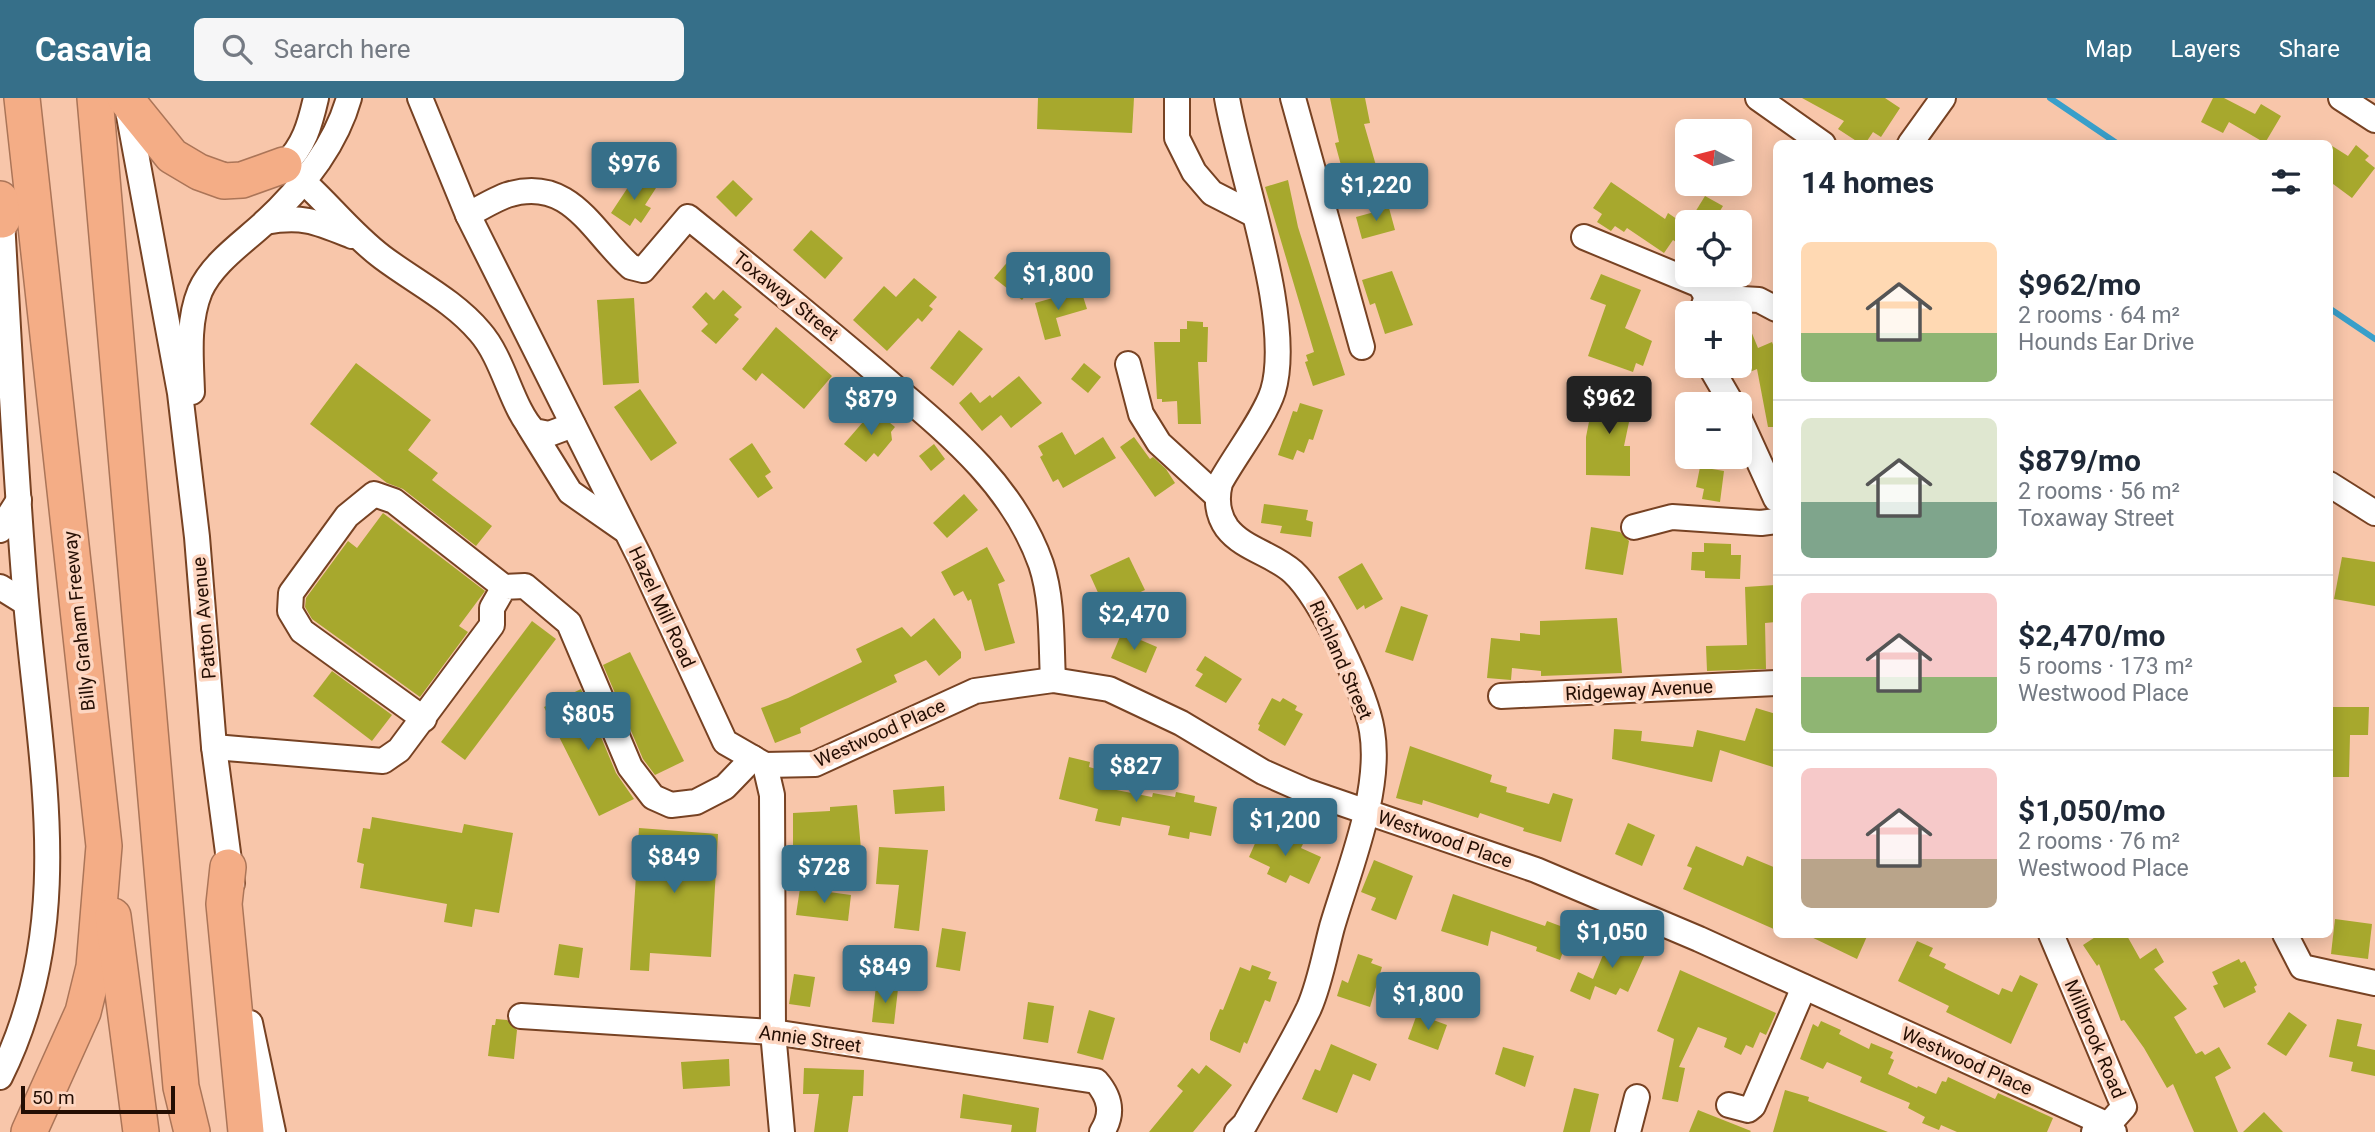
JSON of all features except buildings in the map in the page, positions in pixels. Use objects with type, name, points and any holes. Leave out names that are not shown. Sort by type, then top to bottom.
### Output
[{"type":"highway","name":"Billy Graham Freeway","points":[[22,98],[104,846],[94,967],[83,1012],[29,1132]]},
{"type":"highway","points":[[116,100],[147,122],[172,156],[199,172],[224,181],[294,173]]},
{"type":"highway","points":[[116,100],[185,1132]]},
{"type":"highway","points":[[104,846],[141,1132]]},
{"type":"highway","points":[[228,867],[224,904],[246,1132]]},
{"type":"highway","points":[[181,1087],[192,1132]]},
{"type":"street","points":[[316,98],[309,129],[295,155],[294,173],[363,240],[450,303],[480,331],[497,357],[529,426],[570,492],[625,530]]},
{"type":"street","points":[[186,442],[192,393],[192,320],[201,290],[219,263],[265,222],[294,173],[333,139],[349,98]]},
{"type":"street","name":"Hazel Mill Road","points":[[420,98],[468,215],[625,530],[724,742],[759,761]]},
{"type":"street","points":[[1177,98],[1177,138],[1194,172],[1212,193],[1253,214]]},
{"type":"street","points":[[1128,364],[1141,414],[1159,443],[1217,496],[1224,475],[1272,394],[1279,366],[1269,281],[1227,98]]},
{"type":"street","points":[[1293,98],[1362,347]]},
{"type":"street","points":[[1758,98],[1817,140]]},
{"type":"street","points":[[1913,140],[1943,98]]},
{"type":"street","points":[[2341,98],[2375,120]]},
{"type":"street","name":"Patton Avenue","points":[[116,100],[180,393],[197,537],[214,747],[228,867],[236,903],[247,1005],[264,1100],[274,1132]]},
{"type":"street","name":"Toxaway Street","points":[[468,215],[508,195],[550,192],[572,203],[631,267],[643,270],[688,217],[779,288],[950,436],[979,463],[1004,494],[1041,564],[1050,610],[1054,680]]},
{"type":"street","points":[[1,214],[8,466],[19,500],[50,853],[43,945],[29,1005],[2,1069]]},
{"type":"street","points":[[265,222],[292,217],[363,240]]},
{"type":"street","points":[[1584,237],[1700,285],[1703,301]]},
{"type":"street","points":[[1748,301],[1759,300],[1773,307]]},
{"type":"street","points":[[529,426],[549,434],[573,425]]},
{"type":"street","points":[[1752,446],[1773,492]]},
{"type":"street","points":[[2333,487],[2375,513]]},
{"type":"street","points":[[424,719],[302,631],[290,611],[291,593],[347,516],[374,494],[394,501],[505,587],[525,586],[569,623],[630,767],[653,797],[671,805],[696,802],[725,787],[759,761],[772,796],[773,1032],[782,1132]]},
{"type":"street","name":"Richland Street","points":[[1217,496],[1221,519],[1230,531],[1292,572],[1311,593],[1364,701],[1372,730],[1375,764],[1365,812],[1310,1006],[1245,1124],[1237,1132]]},
{"type":"street","points":[[0,530],[19,500]]},
{"type":"street","points":[[1634,527],[1672,517],[1761,523],[1773,521]]},
{"type":"street","points":[[0,587],[26,603]]},
{"type":"street","points":[[214,747],[383,761],[400,750],[492,625],[492,608],[505,587]]},
{"type":"street","name":"Westwood Place","points":[[759,761],[815,764],[975,691],[1054,680],[1110,689],[1135,699],[1263,772],[1365,812],[1536,870],[1804,987],[2105,1130]]},
{"type":"street","name":"Ridgeway Avenue","points":[[1501,696],[1773,683]]},
{"type":"street","name":"Millbrook Road","points":[[2046,938],[2124,1107],[2105,1130]]},
{"type":"street","points":[[2287,938],[2302,967],[2375,984]]},
{"type":"street","points":[[1729,1105],[1748,1110],[1753,1106],[1804,987]]},
{"type":"street","name":"Annie Street","points":[[521,1016],[773,1032],[1096,1082],[1107,1094],[1109,1108],[1108,1122],[1102,1132]]},
{"type":"street","points":[[1628,1132],[1637,1097]]},
{"type":"waterway","points":[[2050,98],[2112,140]]},
{"type":"waterway","points":[[2333,311],[2375,339]]}]
